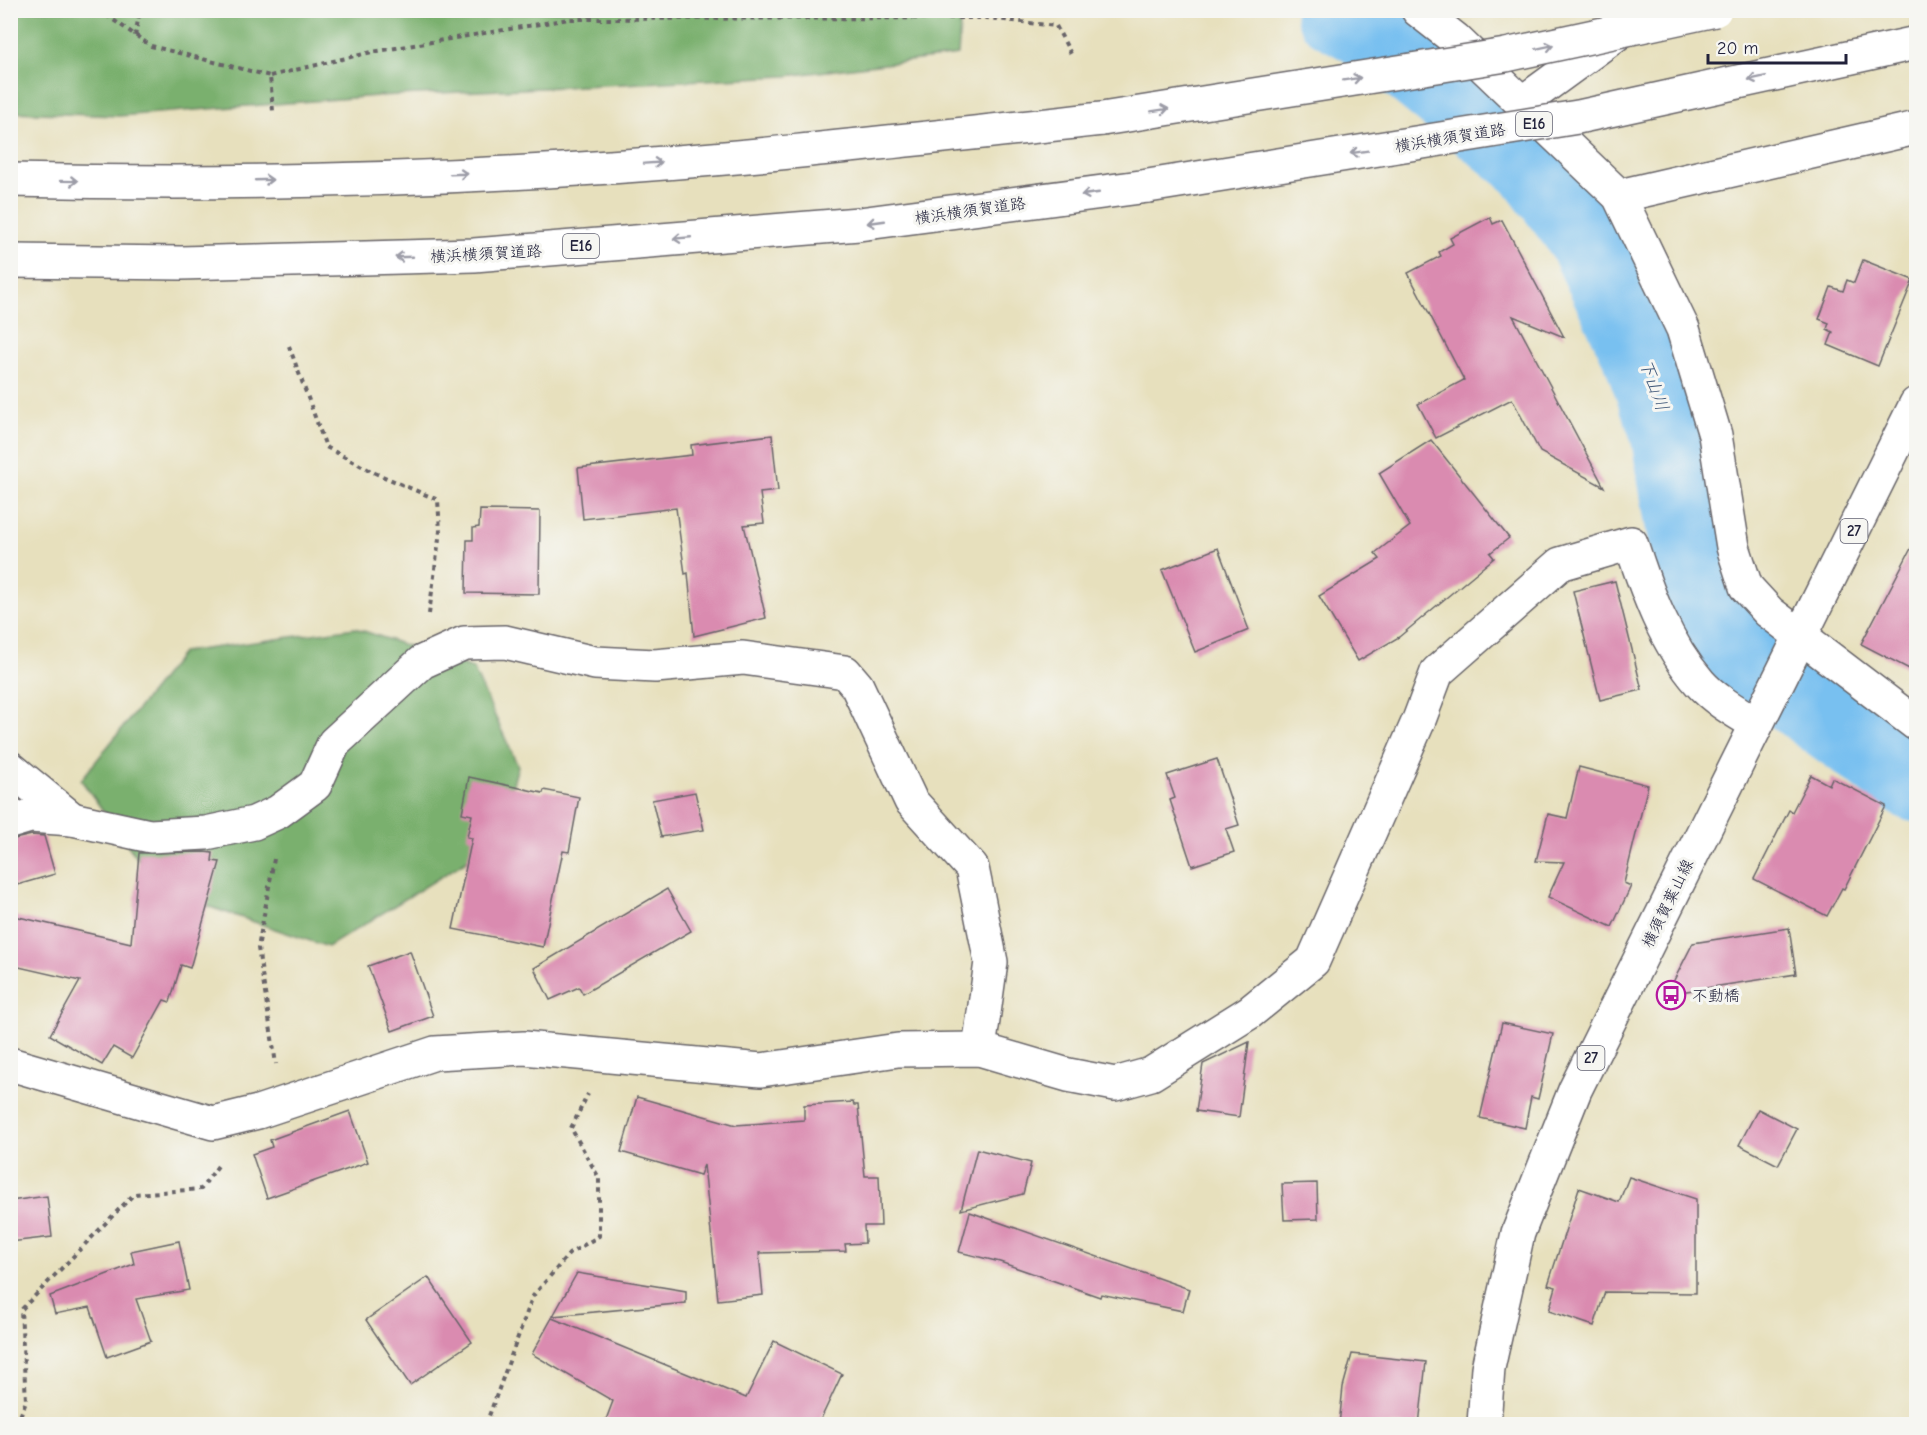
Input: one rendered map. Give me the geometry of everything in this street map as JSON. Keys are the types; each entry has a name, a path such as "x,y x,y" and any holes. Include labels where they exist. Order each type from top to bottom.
{"main road":[{"path":"1418,10 1455,39 1619,196 1683,329 1715,435 1733,547 1746,587 1769,612 1796,648 1917,724"},
{"path":"1522,103 1648,10"},
{"path":"10,180 159,183 527,172 832,148 1102,119 1506,55 1715,10"},
{"name":"横浜横須賀道路","path":"10,261 181,263 474,255 859,224 1148,186 1578,117 1917,43"},
{"path":"1619,196 1917,128"},
{"name":"横須賀葉山線","path":"1484,1425 1488,1368 1518,1233 1575,1090 1917,404"},
{"path":"10,1064 213,1123 270,1108 435,1053 524,1048 761,1070 898,1050 979,1049 1068,1075 1114,1084 1151,1074 1250,1012 1313,960 1419,720 1437,672 1560,564 1631,543 1649,600 1680,654 1701,683 1726,705 1759,719"},
{"path":"10,822 30,816 72,819 150,836 206,833 254,823 278,812 315,785 334,744 422,662 464,643 506,642 595,663 655,666 743,658 845,672 857,686 911,801 972,868 991,962 979,1049"},
{"path":"10,768 72,819"}],"path":[{"path":"99,10 151,46 270,76 372,52 570,20 987,18 1056,26 1071,54"},
{"path":"135,36 140,10"},
{"path":"270,76 273,111"},
{"path":"289,346 326,447 375,473 438,501 440,531 422,662"},
{"path":"17,1425 26,1401 21,1310 134,1194 201,1189 270,1108 258,948 273,872 278,812"},
{"path":"486,1425 533,1296 569,1254 599,1236 599,1178 571,1128 607,1056"}],"green space":[{"path":"11,10 961,11 958,55 786,76 378,96 119,116 11,112"},
{"path":"355,628 473,668 518,766 497,842 328,947 160,890 81,780 183,652"}],"building":[{"path":"1490,217 1493,224 1502,220 1564,337 1513,316 1604,487 1540,452 1512,399 1436,438 1418,404 1464,380 1408,273 1441,256 1439,252 1453,244 1450,238"},
{"path":"1863,260 1913,280 1878,366 1828,345 1833,332 1827,329 1829,323 1819,319 1831,287 1843,291 1847,280 1854,283"},
{"path":"772,435 778,491 760,493 764,523 744,525 766,618 694,636 688,573 685,574 676,508 583,519 578,468 692,455 691,445"},
{"path":"1431,440 1509,538 1490,553 1494,558 1399,637 1358,661 1319,596 1380,559 1375,553 1410,526 1379,473"},
{"path":"480,510 540,511 539,594 466,593 467,540 473,540 473,528 479,527"},
{"path":"1917,537 1917,673 1861,644"},
{"path":"1218,548 1249,630 1195,652 1162,570"},
{"path":"1615,581 1642,690 1600,700 1573,591"},
{"path":"1217,759 1239,825 1226,829 1234,852 1192,866 1170,800 1175,798 1167,775"},
{"path":"1579,767 1648,785 1624,883 1631,886 1612,927 1548,897 1564,862 1536,861 1548,814 1567,818"},
{"path":"1811,775 1829,785 1832,778 1886,806 1844,889 1842,888 1827,916 1754,879 1789,810 1792,812"},
{"path":"469,777 543,793 544,790 579,797 569,852 563,851 543,947 453,929 472,838 467,837 472,815 462,813"},
{"path":"695,792 704,830 661,837 652,800"},
{"path":"32,835 44,836 55,874 10,887 10,840"},
{"path":"139,853 213,853 212,861 220,862 190,968 181,965 170,1002 164,1000 132,1058 113,1047 102,1065 50,1035 80,981 10,965 10,915 131,943"},
{"path":"667,889 691,931 583,994 579,987 550,1000 534,968"},
{"path":"1789,928 1796,974 1667,994 1693,943"},
{"path":"410,951 433,1016 392,1031 368,966"},
{"path":"1502,1023 1553,1034 1538,1099 1531,1097 1525,1128 1480,1118"},
{"path":"1249,1042 1239,1117 1196,1111 1203,1064"},
{"path":"637,1097 736,1125 804,1120 804,1105 853,1102 854,1105 858,1105 865,1176 879,1176 881,1226 864,1226 865,1243 845,1244 846,1251 759,1253 763,1295 718,1300 704,1165 700,1175 621,1152"},
{"path":"1758,1109 1797,1129 1778,1165 1739,1145"},
{"path":"350,1111 368,1162 267,1198 252,1154 272,1147 270,1140"},
{"path":"977,1149 1031,1163 1023,1194 961,1210"},
{"path":"1629,1177 1696,1199 1696,1293 1605,1292 1594,1326 1549,1311 1556,1287 1548,1285 1579,1188 1619,1202"},
{"path":"1317,1183 1318,1219 1284,1220 1282,1184"},
{"path":"47,1196 52,1237 10,1242 10,1201"},
{"path":"970,1212 1189,1289 1183,1311 1101,1294 1100,1297 1000,1262 959,1252"},
{"path":"179,1241 189,1290 136,1299 151,1341 107,1357 90,1307 55,1314 50,1296 134,1264 131,1251"},
{"path":"577,1273 686,1291 686,1303 553,1316"},
{"path":"428,1277 472,1342 410,1385 366,1320"},
{"path":"552,1318 746,1398 774,1341 842,1374 818,1425 604,1425 613,1401 532,1354"},
{"path":"1352,1354 1426,1362 1419,1425 1339,1425 1343,1387"}],"waterway":[{"name":"下山川","path":"1336,10 1364,25 1534,163 1586,233 1644,355 1671,431 1694,570 1711,617 1730,647 1916,781"}],"place":[{"name":"不動橋","path":"1671,995"}]}
